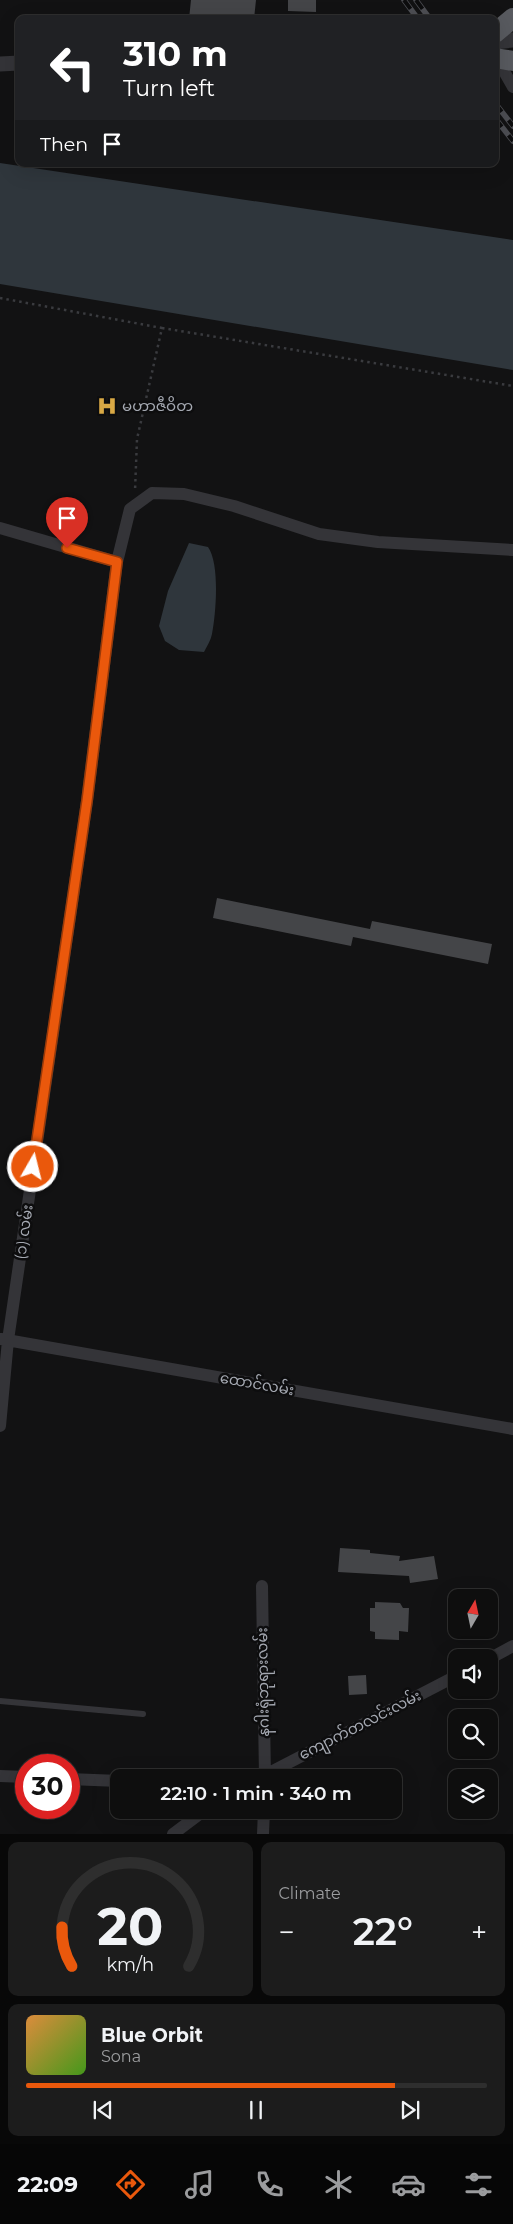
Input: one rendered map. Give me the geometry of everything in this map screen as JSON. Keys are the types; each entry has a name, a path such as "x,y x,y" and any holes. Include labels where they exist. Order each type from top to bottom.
{"highway":[{"path":"499,30 513,18"}],"street":[{"path":"513,40 500,55 513,87"},
{"path":"0,64 15,62"},
{"path":"134,506 152,492 184,494 234,506 319,534 378,542 513,550"},
{"name":"(၁) လမ်း","path":"0,1426 4,1339 87,801 117,562 130,509 134,506"},
{"path":"0,528 117,562"},
{"name":"ထောင်လမ်း","path":"4,1339 513,1429"},
{"name":"နဂါးရုံဘုရားလမ်း","path":"262,1586 265,1769"},
{"path":"498,1654 513,1646"},
{"name":"ကျောက်တလင်းလမ်း","path":"278,1769 448,1680"},
{"path":"0,1776 15,1777"},
{"path":"80,1780 110,1781"},
{"path":"173,1834 192,1819"},
{"path":"263,1834 264,1819"}],"lane":[{"path":"0,1701 143,1714"}],"path":[{"path":"0,298 162,328 513,386"},
{"path":"134,506 137,439 162,328"}],"shaded area":[{"path":"0,163 15,165 15,167 27,167 513,240 513,370 0,284"},
{"path":"189,543 208,547 212,555 216,576 216,602 211,638 204,652 179,650 165,641 159,626 168,591"}],"building":[{"path":"191,0 256,0 254,15 189,15"},
{"path":"288,0 316,0 316,12 288,11"},
{"path":"217,898 370,929 372,921 492,944 488,964 353,937 351,946 213,918"},
{"path":"340,1548 370,1550 370,1553 400,1556 399,1561 434,1556 438,1579 410,1583 409,1576 338,1572"},
{"path":"375,1602 400,1603 403,1608 409,1608 408,1632 399,1631 399,1640 375,1639 375,1632 370,1631 370,1608 375,1608"},
{"path":"366,1675 367,1694 349,1695 348,1676"}],"railway":[{"path":"404,0 415,15"},
{"path":"416,0 427,15"},
{"path":"499,108 513,126"},
{"path":"499,123 513,141"}],"place":[{"name":"မဟာဇီဝိတ","path":"107,406"}],"route":[{"path":"33,1167 87,801 117,562 67,548"}]}
